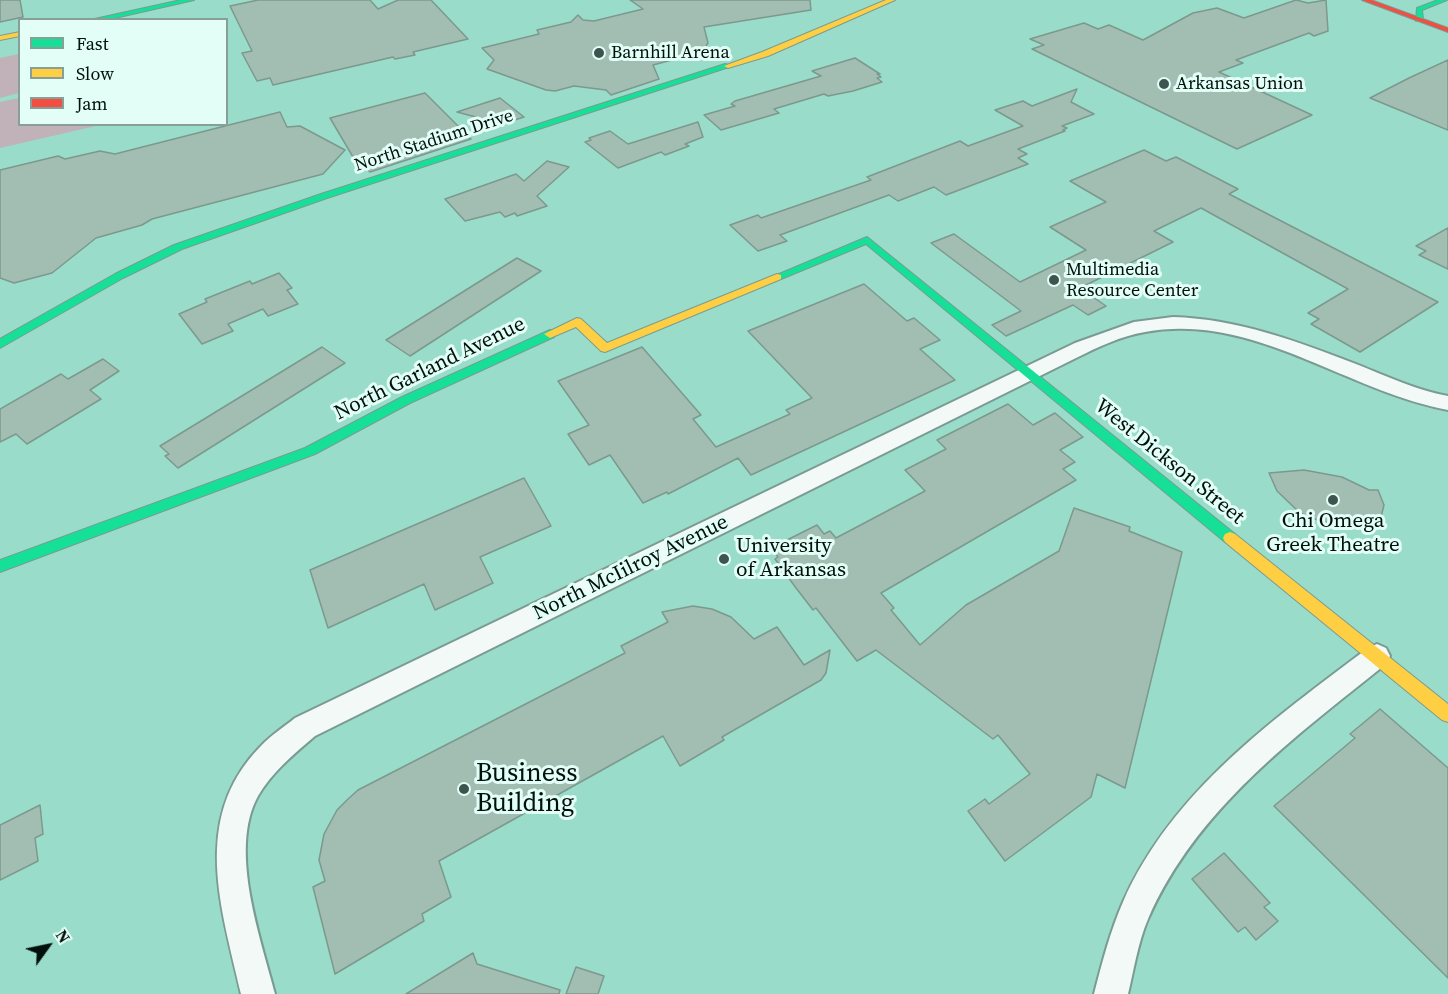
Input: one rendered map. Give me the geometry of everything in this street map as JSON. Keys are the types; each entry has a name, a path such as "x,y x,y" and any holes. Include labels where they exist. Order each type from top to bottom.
{"street":[{"path":"103,18 191,0"},
{"name":"North Stadium Drive","path":"0,344 119,276 178,247 401,171 765,54 892,0"},
{"path":"1365,0 1448,30"},
{"path":"1419,19 1419,9 1444,0"},
{"path":"1419,19 1448,15"},
{"path":"0,38 18,34"},
{"name":"North Garland Avenue","path":"0,566 310,451 406,399 577,322 605,348 867,240"},
{"name":"West Dickson Street","path":"867,240 1448,714"},
{"name":"North McIilroy Avenue","path":"258,994 231,870 229,840 233,819 249,782 282,744 305,727 1028,373 1090,344 1147,325 1191,324 1235,329 1297,348 1425,399 1448,403"},
{"path":"1111,994 1134,912 1165,852 1192,815 1223,782 1377,656"}],"shaded area":[{"name":"University of Arkansas","path":"0,0 1448,0 1448,994 0,994"},
{"path":"18,54 18,93 0,98 0,58"},
{"path":"18,98 18,126 96,126 0,148 0,102"}],"building":[{"path":"0,0 20,0 23,17 0,22"},
{"path":"258,0 370,0 378,9 398,0 431,0 468,39 413,52 415,55 395,59 393,57 273,85 270,78 257,81 242,53 252,51 230,6"},
{"name":"Barnhill Arena","path":"630,0 810,0 811,10 704,27 708,43 702,52 653,65 659,79 611,95 606,90 574,86 555,91 546,90 487,69 494,60 482,48 539,34 537,30 571,22 578,15 583,20 594,21 643,9"},
{"name":"Arkansas Union","path":"1296,0 1308,3 1326,0 1328,31 1314,36 1309,33 1236,60 1243,63 1219,72 1312,115 1237,149 1032,49 1044,45 1030,39 1084,23 1098,29 1109,25 1143,40 1193,13 1217,8 1244,18"},
{"path":"855,58 880,74 877,74 881,77 877,78 882,82 853,91 828,96 824,94 774,109 779,113 721,130 704,115 735,106 731,104 735,101 821,76 812,71"},
{"path":"1448,60 1448,130 1370,98 1409,78"},
{"path":"1077,89 1071,102 1094,114 1062,126 1067,128 1063,130 1065,131 1018,149 1027,154 1018,158 1028,164 946,195 934,187 898,201 889,195 780,235 787,241 758,251 730,225 758,215 761,218 871,180 867,177 960,141 968,146 1023,126 995,110 1023,101 1032,106"},
{"path":"425,93 471,139 370,172 353,157 330,118"},
{"path":"500,98 524,117 502,124 457,112"},
{"path":"280,112 287,127 300,126 345,150 323,174 152,219 142,225 96,238 52,273 14,283 0,278 0,170 58,156 65,159 100,151 115,154"},
{"path":"698,122 703,137 685,144 689,146 665,155 661,152 618,168 585,142 591,140 589,138 610,131 628,144"},
{"path":"1144,150 1166,161 1176,157 1238,189 1229,194 1438,302 1360,352 1311,324 1319,319 1308,313 1348,289 1201,208 1154,231 1173,242 1080,288 1106,306 1088,315 1073,305 1006,336 992,325 1021,311 931,243 954,234 1020,282 1086,250 1050,227 1106,202 1070,181"},
{"path":"547,161 569,167 537,196 547,206 517,216 515,213 505,217 500,212 465,221 445,199 516,174 524,181"},
{"path":"1448,228 1448,269 1419,255 1426,251 1416,246"},
{"path":"517,258 541,271 410,356 386,340"},
{"path":"279,273 292,288 287,290 298,304 268,316 263,309 228,324 233,331 202,344 179,314 207,302 205,299 250,281 252,284"},
{"path":"864,284 907,321 914,318 940,340 920,349 955,380 751,475 738,458 668,494 667,492 643,503 610,455 589,465 568,434 589,425 558,381 642,347 701,415 693,419 716,447 790,414 786,410 812,398 748,331"},
{"path":"322,347 345,363 178,468 165,456 169,454 160,446"},
{"path":"103,359 119,371 90,390 101,399 27,444 16,434 0,442 0,409 61,374 68,379"},
{"path":"1008,404 1033,425 1055,413 1083,437 1060,450 1075,462 1063,469 1076,480 881,593 894,608 891,610 920,645 966,605 1059,551 1074,508 1130,527 1129,531 1182,552 1125,788 1097,774 1091,797 1005,861 968,811 985,799 989,804 1030,774 998,735 993,739 876,650 857,661 816,608 813,610 796,588 775,559 778,557 771,548 817,525 824,534 830,531 836,538 925,491 905,470 946,449 937,440"},
{"name":"Chi Omega Greek Theatre","path":"1304,470 1342,477 1369,490 1378,490 1384,505 1381,517 1367,526 1353,527 1320,521 1300,513 1277,491 1269,473"},
{"path":"524,478 551,526 480,557 493,583 435,610 424,584 328,628 310,570"},
{"name":"Business Building","path":"693,606 712,609 731,617 754,639 777,627 804,665 830,650 826,673 821,680 722,737 724,740 680,766 663,736 439,861 451,897 422,914 424,921 335,974 313,887 325,881 319,860 324,834 337,810 358,790 625,653 621,646 668,622 662,612"},
{"path":"1380,709 1448,768 1448,978 1274,806 1355,738 1350,734"},
{"path":"40,805 43,834 35,838 38,861 0,880 0,825"},
{"path":"1224,853 1270,903 1264,907 1278,921 1256,940 1245,927 1238,932 1192,879"},
{"path":"473,953 477,964 560,990 559,994 406,994"},
{"path":"576,967 604,976 598,994 566,994"}],"traffic: fast":[{"path":"103,18 191,0"},
{"path":"1419,19 1419,9 1444,0"},
{"path":"0,344 119,276 178,247 324,196 728,66"},
{"path":"777,277 867,240 1230,538"},
{"path":"0,566 310,451 406,400 550,334"}],"traffic: slow":[{"path":"728,66 765,54 892,0"},
{"path":"0,38 18,34"},
{"path":"550,334 577,322 605,348 777,277"},
{"path":"1230,538 1448,714"}],"traffic: jam":[{"path":"1365,0 1448,30"}],"place":[{"name":"Barnhill Arena","path":"599,53"},
{"name":"Arkansas Union","path":"1164,84"},
{"name":"Multimedia Resource Center","path":"1054,280"},
{"name":"Chi Omega Greek Theatre","path":"1333,500"},
{"name":"University of Arkansas","path":"724,559"},
{"name":"Business Building","path":"464,789"}]}
